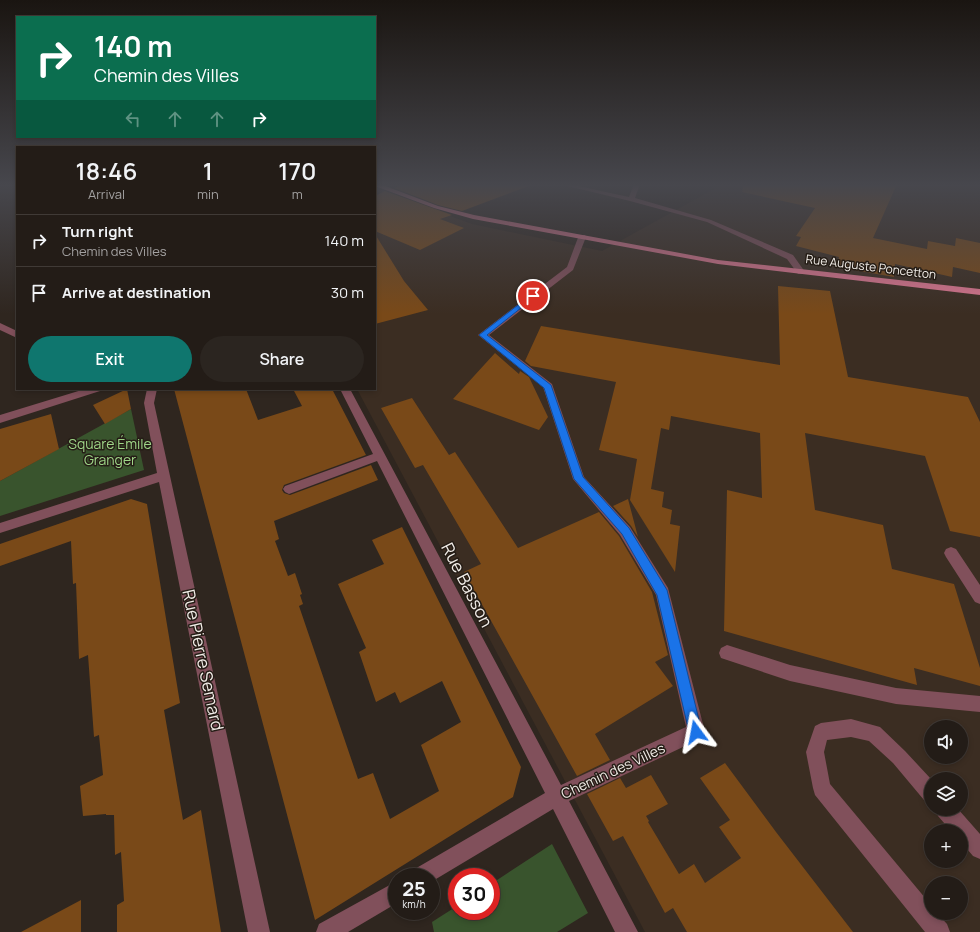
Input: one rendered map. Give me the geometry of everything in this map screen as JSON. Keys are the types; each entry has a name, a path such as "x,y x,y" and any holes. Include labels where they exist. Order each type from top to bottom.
{"main road":[{"path":"530,227 718,262 801,272"},
{"name":"Rue Auguste Poncetton","path":"801,272 980,292"}],"street":[{"name":"Rue Auguste Poncetton","path":"724,227 790,257 801,272"},
{"name":"Chemin des Villes","path":"435,868 556,797 696,732 663,593 625,531 579,479 548,386 482,335 570,268 582,237"},
{"path":"0,326 16,335"},
{"path":"55,403 67,390"},
{"path":"0,419 93,390"},
{"name":"Rue Pierre Semard","path":"152,390 149,403 259,932"},
{"name":"Rue Basson","path":"346,390 627,932"},
{"path":"289,489 379,456"},
{"path":"0,528 165,475"},
{"path":"951,553 980,597"},
{"path":"727,653 790,673 896,696 980,704"},
{"path":"924,785 899,757 874,733 851,728 821,732 815,752 822,788 938,932"},
{"path":"951,816 980,849"},
{"path":"327,932 388,896"}],"shaded area":[{"path":"376,227 489,227 602,251 644,227 980,227 980,932 645,932 358,390 376,390"}],"green space":[{"name":"Square Émile Granger","path":"131,409 144,470 0,516 0,481"},
{"path":"552,844 588,913 557,932 434,932 432,922 440,920 440,917 448,912 448,920 500,920 500,878"}],"building":[{"path":"376,227 464,228 420,250 376,231"},
{"path":"802,227 878,227 873,238 927,249 928,241 955,246 956,238 980,243 980,273 953,267 952,277 895,264 894,277 837,267 839,257 796,246 801,237 796,236"},
{"path":"376,236 404,281 428,310 376,324"},
{"path":"778,286 830,291 848,377 968,397 980,422 980,537 950,531 925,456 805,433 815,510 883,525 892,569 954,584 980,668 980,686 914,668 917,685 724,631 727,490 762,498 760,433 671,416 669,430 661,428 651,489 664,492 662,507 672,510 670,524 680,526 675,572 630,500 637,459 599,450 616,382 531,366 525,361 541,326 780,365"},
{"path":"495,353 519,374 520,371 529,377 548,417 539,430 453,399"},
{"path":"127,390 131,409 105,424 93,405"},
{"path":"174,390 246,390 258,420 302,406 294,390 333,390 366,455 284,485 282,490 284,493 290,495 371,465 378,480 274,521 279,539 275,541 288,576 295,573 302,594 300,595 303,604 299,606 358,779 373,773 390,819 439,791 421,745 461,722 442,681 400,703 395,692 376,702 359,652 366,648 338,584 384,564 372,540 402,527 521,767 513,797 399,868 388,868 388,875 315,920"},
{"path":"412,398 449,455 455,452 518,548 599,512 619,536 652,592 668,655 655,662 673,686 595,734 610,760 577,776 464,572 481,564 423,465 415,468 381,408"},
{"path":"51,414 59,449 0,481 0,429"},
{"path":"131,499 147,504 180,703 164,710 183,820 201,810 221,932 117,932 117,905 124,901 121,852 115,855 114,815 106,814 83,816 80,786 103,775 99,735 94,737 88,655 79,659 76,583 73,584 71,541 0,566 0,544"},
{"path":"628,499 638,537 631,526 613,506"},
{"path":"725,763 853,932 687,932 673,908 665,913 623,836 613,841 587,794 620,778 626,788 651,775 668,804 646,816 649,821 648,822 679,874 694,864 705,883 741,858 719,827 730,820 700,778"},
{"path":"81,900 81,932 21,932"}],"route":[{"path":"533,296 482,335 548,386 579,479 625,531 663,593 696,732"}]}
